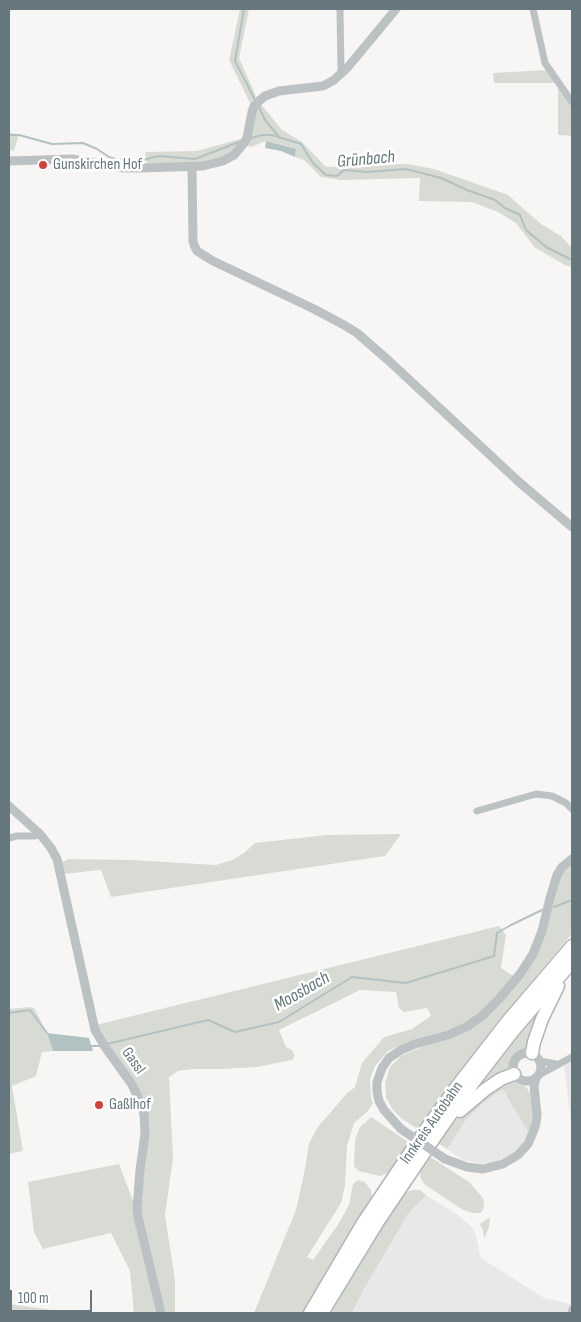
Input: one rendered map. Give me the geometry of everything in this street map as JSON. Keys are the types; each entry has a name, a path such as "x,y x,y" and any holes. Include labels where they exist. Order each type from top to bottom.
{"highway":[{"path":"536,1057 534,1042 566,963 572,937"},
{"name":"Innkreis Autobahn","path":"322,1313 376,1223 472,1084 566,963 572,946"},
{"name":"Innkreis Autobahn","path":"310,1313 364,1223 424,1132 484,1052 566,963"},
{"path":"441,1128 486,1089 501,1079 514,1074"}],"street":[{"path":"340,9 342,73"},
{"path":"9,161 72,159 124,168 142,168 210,165 222,161 234,154 247,138 256,103 265,96 279,91 323,86 334,80 396,9"},
{"path":"533,9 544,63 572,102"},
{"path":"192,166 193,241 197,251 322,313 356,334 388,360 519,482 572,527"},
{"path":"478,811 536,794 552,796 566,803 572,809"},
{"name":"Gassl","path":"9,806 40,834 56,859 95,1030 131,1083 144,1114 145,1134 140,1170 138,1217 161,1313"},
{"path":"9,838 40,834"},
{"path":"536,1057 541,1066 534,1078 537,1115 534,1130 528,1144 518,1155 502,1164 483,1169 457,1163 403,1127 382,1106 377,1092 378,1077 384,1065 393,1055 401,1050 458,1031 475,1021 490,1008 520,974 533,954 542,931 557,874 572,859"},
{"path":"557,1064 525,1052 516,1056 512,1065 514,1074 518,1078 534,1078 572,1057"},
{"path":"571,1313 572,1309"}],"shaded area":[{"path":"240,9 249,9 239,58 256,96 250,103 229,60"},
{"path":"548,70 555,83 494,83 493,73"},
{"path":"558,85 572,103 572,136 558,135"},
{"path":"260,103 282,130 302,142 326,167 408,164 434,169 508,195 541,224 561,236 572,248 572,267 534,247 516,223 498,212 472,202 419,201 420,178 341,180 321,177 304,160 295,157 296,149 266,141 251,147 245,145 253,115"},
{"path":"9,133 19,134 14,151 9,150"},
{"path":"244,138 235,149 223,158 210,162 147,166 145,152 197,151"},
{"path":"266,141 296,149 295,157 281,151 265,148"},
{"path":"401,834 385,856 111,897 101,870 63,874 60,863 69,859 216,865 232,860 244,853 255,843 327,835"},
{"path":"572,863 572,932 570,936 498,1022 418,1129 402,1119 393,1110 386,1098 385,1083 390,1067 401,1056 452,1037 519,981 558,880 568,865"},
{"path":"499,926 506,935 501,968 513,976 480,1014 461,1026 389,1050 375,1066 370,1079 373,1103 368,1111 354,1123 347,1146 345,1185 341,1203 307,1257 313,1260 337,1226 349,1205 353,1184 358,1180 365,1182 371,1190 372,1198 302,1313 254,1313 296,1210 309,1143 318,1127 347,1093 355,1087 362,1063 384,1037 412,1029 431,1016 427,1008 404,1012 399,1008 396,992 360,990 279,1030 286,1047 292,1050 295,1056 292,1060 257,1067 178,1071 169,1077 173,1158 165,1215 175,1280 175,1313 165,1313 143,1229 140,1206 143,1103 104,1042 96,1025"},
{"path":"542,1006 529,1050 522,1050 516,1053 509,1065 510,1069 476,1090"},
{"path":"34,1008 47,1033 53,1051 42,1052 36,1076 12,1086 23,1151 9,1154 9,1009"},
{"path":"47,1033 89,1038 93,1051 53,1051"},
{"path":"572,1061 572,1128 564,1065"},
{"path":"511,1079 523,1084 531,1095 533,1109 529,1134 503,1089 484,1102 465,1121 447,1149 438,1143 456,1120 475,1101"},
{"path":"503,1088 529,1134 521,1146 509,1157 484,1164 463,1160 447,1149 465,1121 484,1102"},
{"path":"371,1117 410,1143 388,1173 380,1176 358,1171 354,1166 355,1140 360,1127"},
{"path":"429,1156 469,1182 483,1198 483,1210 480,1213 463,1210 424,1184 420,1176 421,1166"},
{"path":"119,1164 133,1201 158,1313 134,1313 130,1271 111,1233 43,1249 34,1232 28,1182"},
{"path":"411,1190 420,1190 426,1195 408,1214 352,1313 331,1313 361,1261 404,1194"},
{"path":"426,1195 458,1215 472,1227 481,1258 544,1298 571,1304 569,1313 352,1313 408,1214"},
{"path":"490,1217 489,1227 484,1239 480,1224"},
{"path":"9,1304 59,1311 88,1313 9,1313"}],"waterway":[{"path":"244,9 235,61 255,100"},
{"path":"259,107 265,120 280,138"},
{"name":"Grünbach","path":"9,135 19,135 52,144 83,143 109,157 135,162 159,156 195,159 239,142"},
{"name":"Grünbach","path":"251,138 272,135 301,144 313,163 326,175 337,176 344,170 367,172 406,169 441,178 495,200 505,208 520,215 526,230 546,247 572,260"},
{"name":"Moosbach","path":"554,907 572,900"},
{"name":"Moosbach","path":"107,1044 208,1020 235,1032 279,1022 352,977 406,983 494,956 497,933 542,910"},
{"name":"Moosbach","path":"9,1013 30,1010 47,1033"},
{"name":"Moosbach","path":"90,1046 100,1046"}],"place":[{"name":"Gunskirchen Hof","path":"43,165"},
{"name":"Gaßlhof","path":"99,1105"}]}
